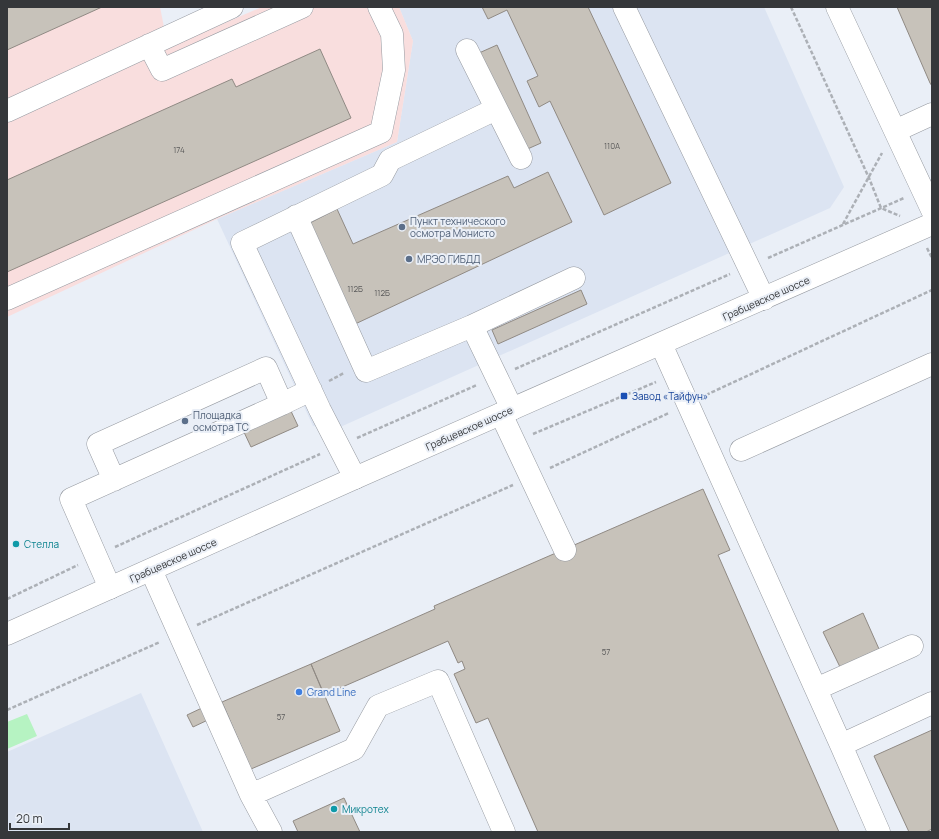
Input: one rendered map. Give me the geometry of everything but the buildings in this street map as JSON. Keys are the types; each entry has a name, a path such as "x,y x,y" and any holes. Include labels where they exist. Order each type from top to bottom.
{"main road":[{"path":"7,111 232,7"},
{"path":"149,45 162,70 302,7"},
{"path":"7,299 382,132 394,70 392,34 379,7"},
{"path":"624,7 764,299"},
{"path":"837,7 895,131 931,223"},
{"path":"467,50 521,158"},
{"path":"355,478 311,390 242,243 382,175 390,160 496,109"},
{"path":"895,131 932,114"},
{"path":"296,216 366,372 472,326 574,278"},
{"name":"Грабцевское шоссе","path":"7,634 355,478 764,299 931,223"},
{"path":"472,326 497,376 515,442 565,550"},
{"path":"661,344 879,832"},
{"path":"741,450 932,364"},
{"path":"114,480 98,444 266,368 282,404"},
{"path":"110,588 70,499 311,390"},
{"path":"151,570 251,794 271,832"},
{"path":"816,689 912,646"},
{"path":"251,794 354,749 378,706 438,681 504,832"},
{"path":"841,745 932,704"}],"path":[{"path":"791,7 869,178 881,208 901,216 906,215"},
{"path":"843,225 895,131"},
{"path":"7,599 96,556 338,446 906,197"},
{"path":"7,710 531,477 932,290"},
{"path":"311,390 363,364"},
{"path":"515,442 675,374"}],"shaded area":[{"path":"7,7 160,7 166,37 178,43 262,7 399,7 413,41 397,142 217,219 7,317"},
{"path":"399,7 764,7 844,187 830,208 338,428 313,426 217,219 397,142 413,41"},
{"path":"141,693 203,832 7,832 7,752"}],"green space":[{"path":"27,714 37,736 7,749 7,722"}],"place":[{"name":"Пункт технического осмотра Монисто","path":"402,227"},
{"name":"МРЭО ГИБДД","path":"409,259"},
{"name":"Завод «Тайфун»","path":"624,396"},
{"name":"Площадка осмотра ТС","path":"185,421"},
{"name":"Стелла","path":"16,544"},
{"name":"Grand Line","path":"299,692"},
{"name":"Микротех","path":"334,809"}]}
